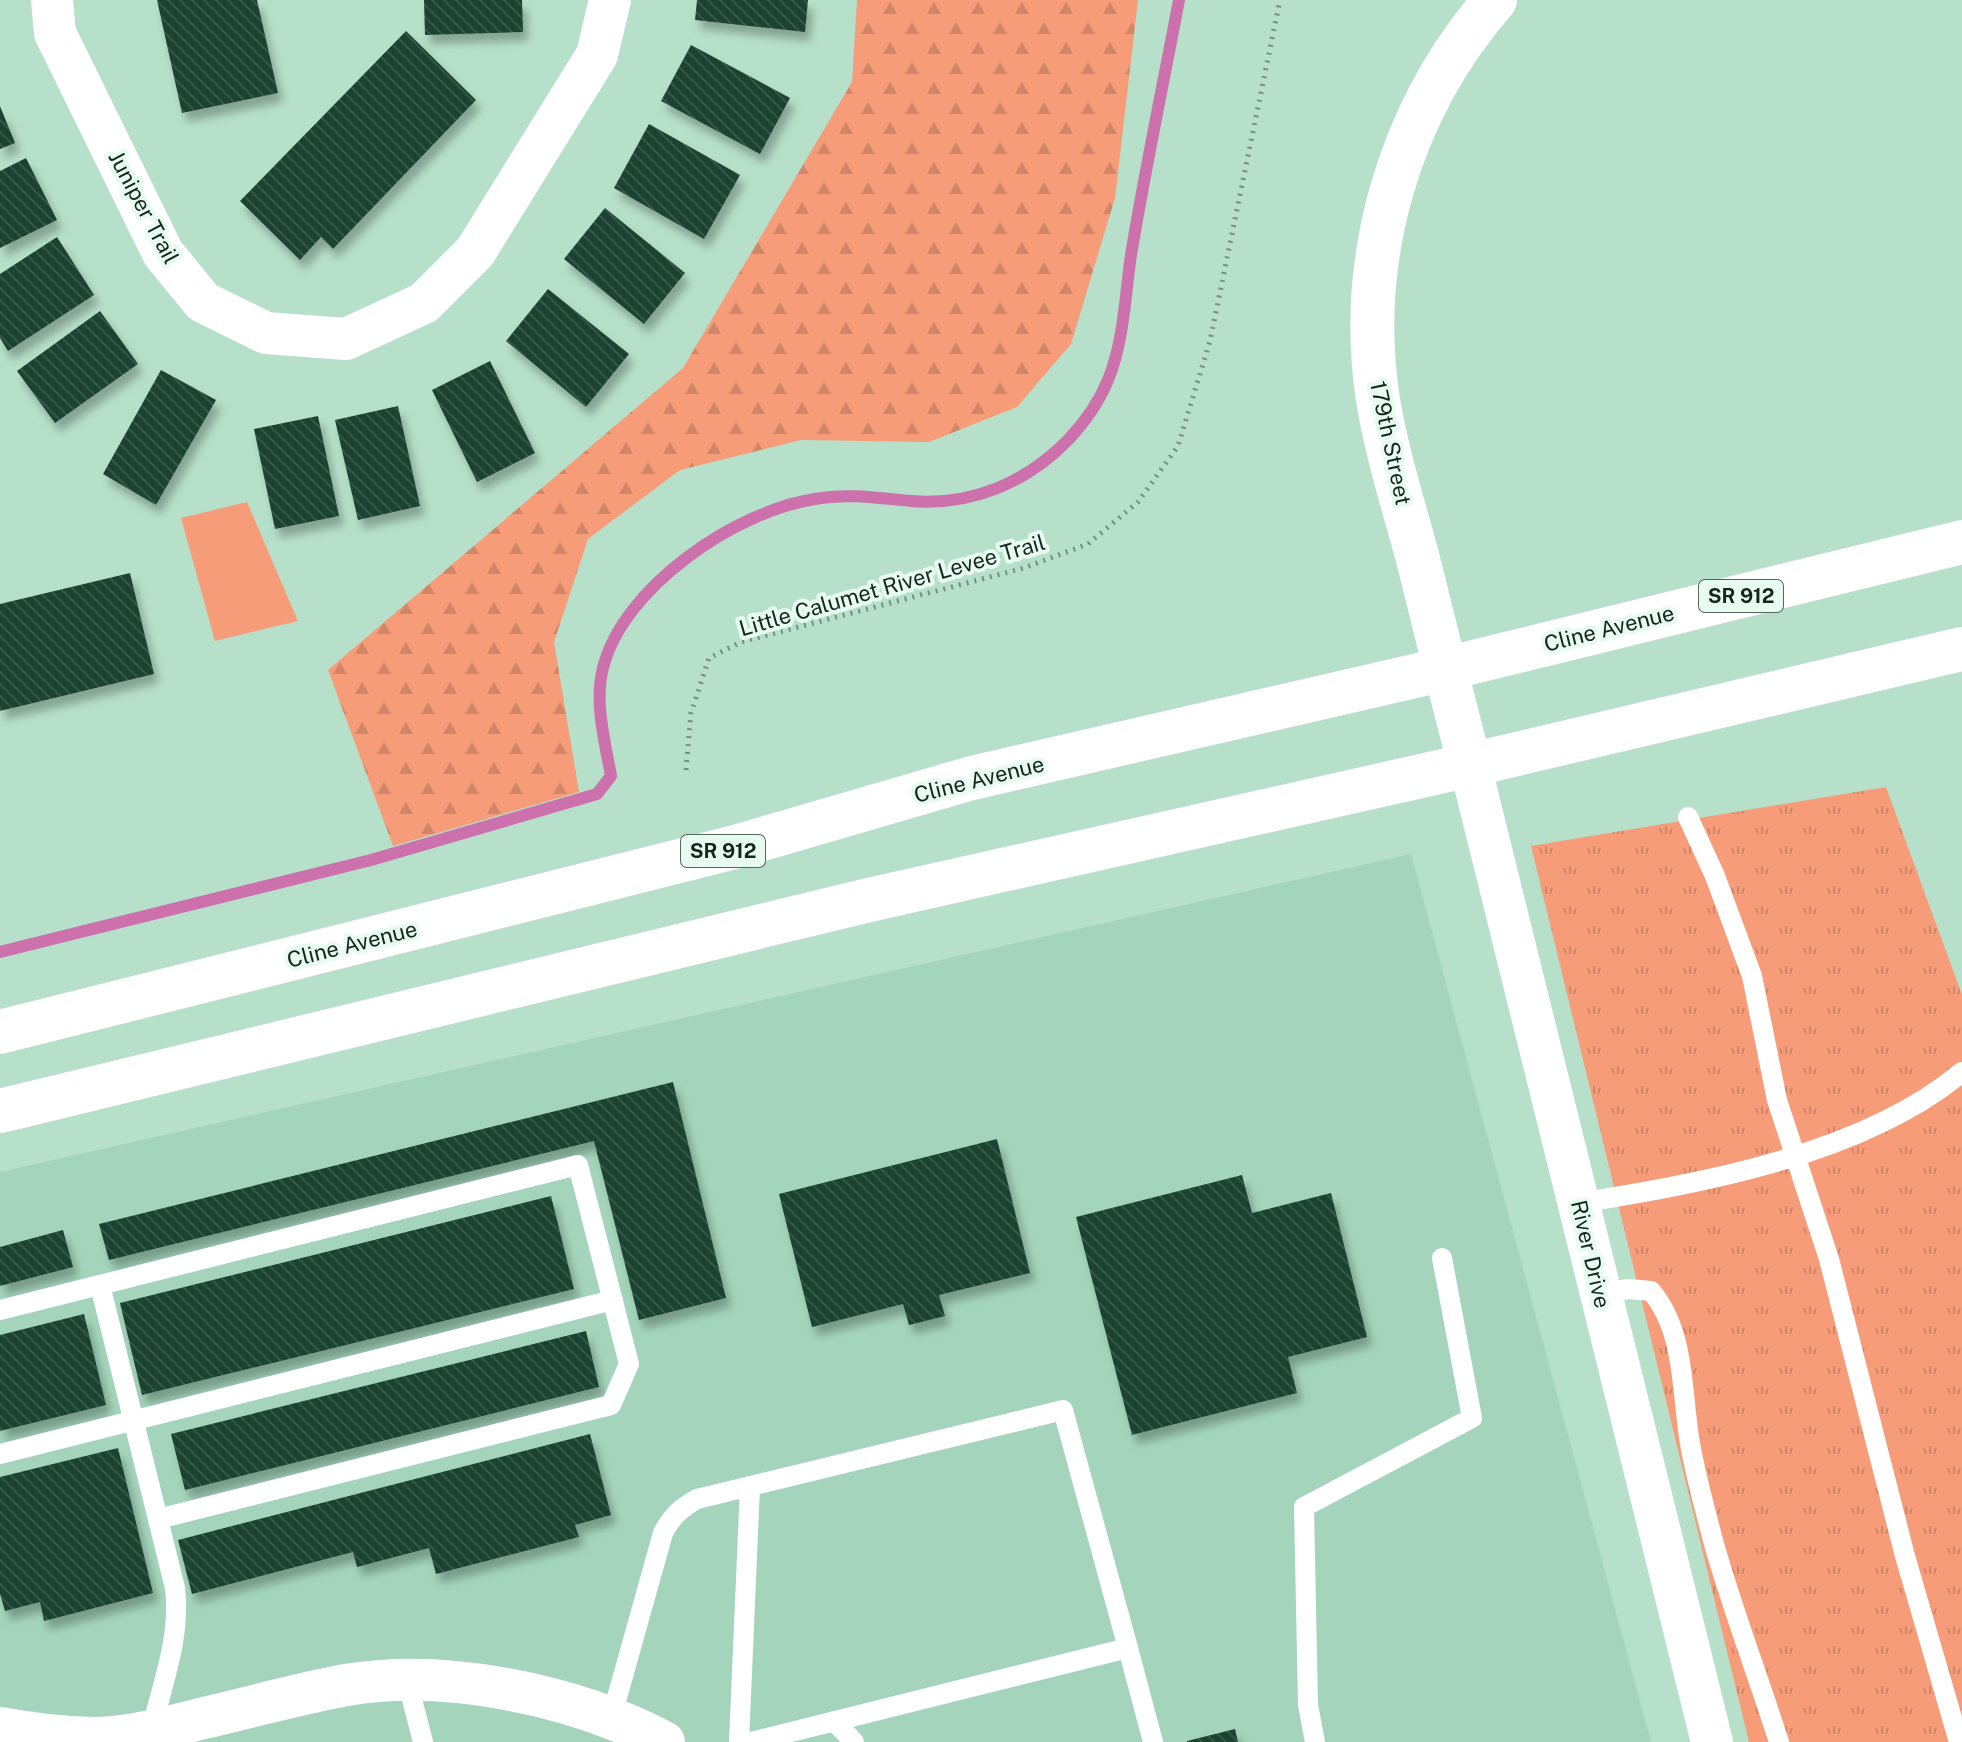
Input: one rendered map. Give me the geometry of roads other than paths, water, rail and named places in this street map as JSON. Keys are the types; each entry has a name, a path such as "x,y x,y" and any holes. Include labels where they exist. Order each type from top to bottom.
{"main road":[{"name":"179th Street","path":"1470,765 1378,401 1373,309 1378,251 1390,193 1406,144 1429,93 1493,1"},
{"name":"Cline Avenue","path":"0,1032 735,847 972,778 1445,669 1962,542"},
{"path":"0,1111 869,900 1470,765 1962,649"}],"street":[{"name":"Juniper Trail","path":"52,0 55,33 163,253 203,302 266,333 346,339 424,303 475,252 597,55 610,0"},
{"name":"River Drive","path":"1470,765 1712,1742"},
{"path":"0,1728 43,1736 152,1737 349,1685 407,1680 462,1683 520,1693 585,1709 664,1742"}],"lane":[{"path":"1688,817 1715,876 1752,976 1777,1100 1829,1259 1905,1556 1959,1742"},
{"path":"1579,1203 1704,1180 1794,1155 1876,1125 1918,1103 1962,1072"},
{"path":"0,1310 578,1165 629,1364 611,1405 158,1519"},
{"path":"1315,1742 1308,1705 1304,1507 1472,1418 1442,1258"},
{"path":"100,1285 175,1588 178,1612 152,1737"},
{"path":"1600,1293 1629,1289 1651,1291 1671,1327 1691,1448 1714,1544 1779,1742"},
{"path":"0,1454 613,1300"},
{"path":"611,1719 663,1533 682,1507 697,1499 1063,1410 1153,1742"},
{"path":"739,1742 750,1486"},
{"path":"751,1742 1128,1648"},
{"path":"407,1680 423,1742"},
{"path":"834,1721 854,1742"}],"waterway":[{"path":"0,952 371,860 597,794 611,776 600,708 603,668 615,638 633,609 658,582 687,558 718,536 784,506 839,496 933,502 955,500 1016,480 1052,455 1091,412 1113,365 1121,334 1142,191 1179,0"}]}
